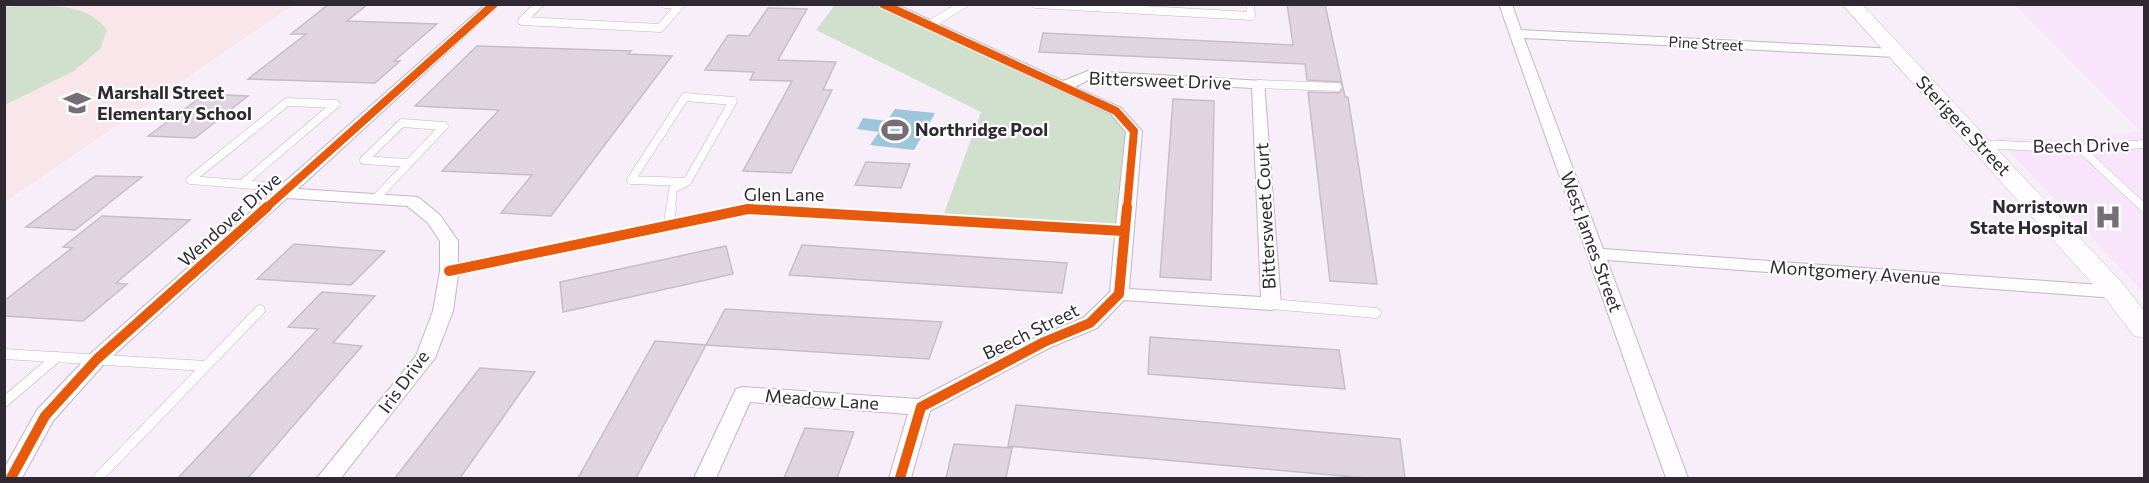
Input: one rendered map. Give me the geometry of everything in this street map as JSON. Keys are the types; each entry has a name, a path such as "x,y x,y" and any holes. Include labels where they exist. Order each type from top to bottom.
{"street":[{"name":"Wendover Drive","path":"11,478 45,416 97,359 288,191 382,102 494,4"},
{"path":"883,4 1116,111 1134,131 1119,294"},
{"name":"West James Street","path":"1505,4 1677,478"},
{"name":"Sterigere Street","path":"1851,4 2115,292 2145,329"},
{"name":"Pine Street","path":"1517,34 1896,53"},
{"name":"Bittersweet Drive","path":"1064,86 1088,75 1259,84"},
{"name":"Bittersweet Court","path":"1119,294 1271,304 1259,84"},
{"name":"Iris Drive","path":"288,191 412,201 434,219 449,241 449,271 443,311 425,358 328,478"},
{"name":"Glen Lane","path":"449,271 748,209 1124,231"},
{"name":"Montgomery Avenue","path":"1595,254 2115,292"},
{"name":"Beech Street","path":"921,407 1044,342 1090,323 1119,294"},
{"name":"Meadow Lane","path":"705,478 743,394 921,407"},
{"path":"900,478 921,407"}],"lane":[{"path":"539,4 522,21 660,28 680,5"},
{"path":"665,4 680,5"},
{"path":"929,25 964,4"},
{"path":"1036,4 1155,8 1251,16 1250,4"},
{"path":"1259,84 1337,87"},
{"path":"669,225 673,189 687,182 733,100 685,98 631,180 687,182"},
{"path":"243,183 336,104 287,102 190,180 243,183 288,191"},
{"path":"377,197 444,126 402,123 364,160 407,163"},
{"name":"Beech Drive","path":"1981,144 2081,149 2145,144"},
{"path":"2081,149 2145,208"},
{"path":"1271,304 1376,313"},
{"path":"98,478 260,310"},
{"path":"4,354 206,366"},
{"path":"4,402 57,357"}],"shaded area":[{"name":"Marshall Street Elementary School","path":"5,5 293,5 5,202"},
{"name":"Norristown State Hospital","path":"2015,5 2144,5 2144,293 1995,137 2079,140 2140,131"}],"green space":[{"path":"883,4 1116,111 1134,131 1123,231 942,219 981,112 816,30 835,5"},
{"path":"32,5 64,7 83,12 100,22 107,30 100,49 74,71 5,105 5,7"}],"water":[{"name":"Northridge Pool","path":"895,109 935,113 914,150 870,145 879,132 857,129 863,118 887,121"}],"building":[{"path":"329,4 368,4 347,21 437,24 394,61 400,61 375,83 248,79 306,34 291,34"},
{"path":"1287,4 1325,4 1345,97 1348,97 1377,284 1330,281 1308,92 1339,93 1343,88 1341,82 1307,80 1305,64 1039,52 1043,33 1293,45"},
{"path":"768,8 807,9 778,60 836,62 823,90 832,90 791,173 743,171 792,81 750,80 754,72 705,70 728,35 749,36"},
{"path":"477,46 631,51 628,54 672,56 551,216 501,213 532,175 442,171 499,110 415,106"},
{"path":"205,94 248,96 195,138 148,136"},
{"path":"1173,99 1214,101 1211,280 1160,277"},
{"path":"866,162 910,164 901,188 855,185"},
{"path":"95,176 142,177 75,230 26,227"},
{"path":"102,216 190,220 116,283 127,284 83,321 4,316 4,301 72,248 63,247"},
{"path":"294,244 385,251 351,285 257,279"},
{"path":"802,245 1067,263 1062,293 789,275"},
{"path":"726,246 733,274 563,312 560,282"},
{"path":"322,292 375,296 333,343 362,346 248,478 178,478 318,329 288,327"},
{"path":"725,309 942,322 929,359 706,345"},
{"path":"1150,337 1339,350 1345,389 1148,374"},
{"path":"655,341 706,345 636,478 578,478"},
{"path":"480,368 535,372 460,478 395,478"},
{"path":"1016,405 1400,439 1405,478 1366,478 1008,446"},
{"path":"805,428 854,432 837,478 784,478"},
{"path":"954,444 1012,448 1006,478 946,478"}],"cycle path":[{"path":"11,478 45,416 97,359 494,4"},
{"path":"883,4 1116,111 1134,131 1119,294 1090,323 1044,342 921,407 900,478"},
{"path":"449,271 748,209 1123,231"}],"place":[{"name":"Marshall Street Elementary School","path":"77,103"},
{"name":"Northridge Pool","path":"895,130"},
{"name":"Norristown State Hospital","path":"2108,217"}]}
